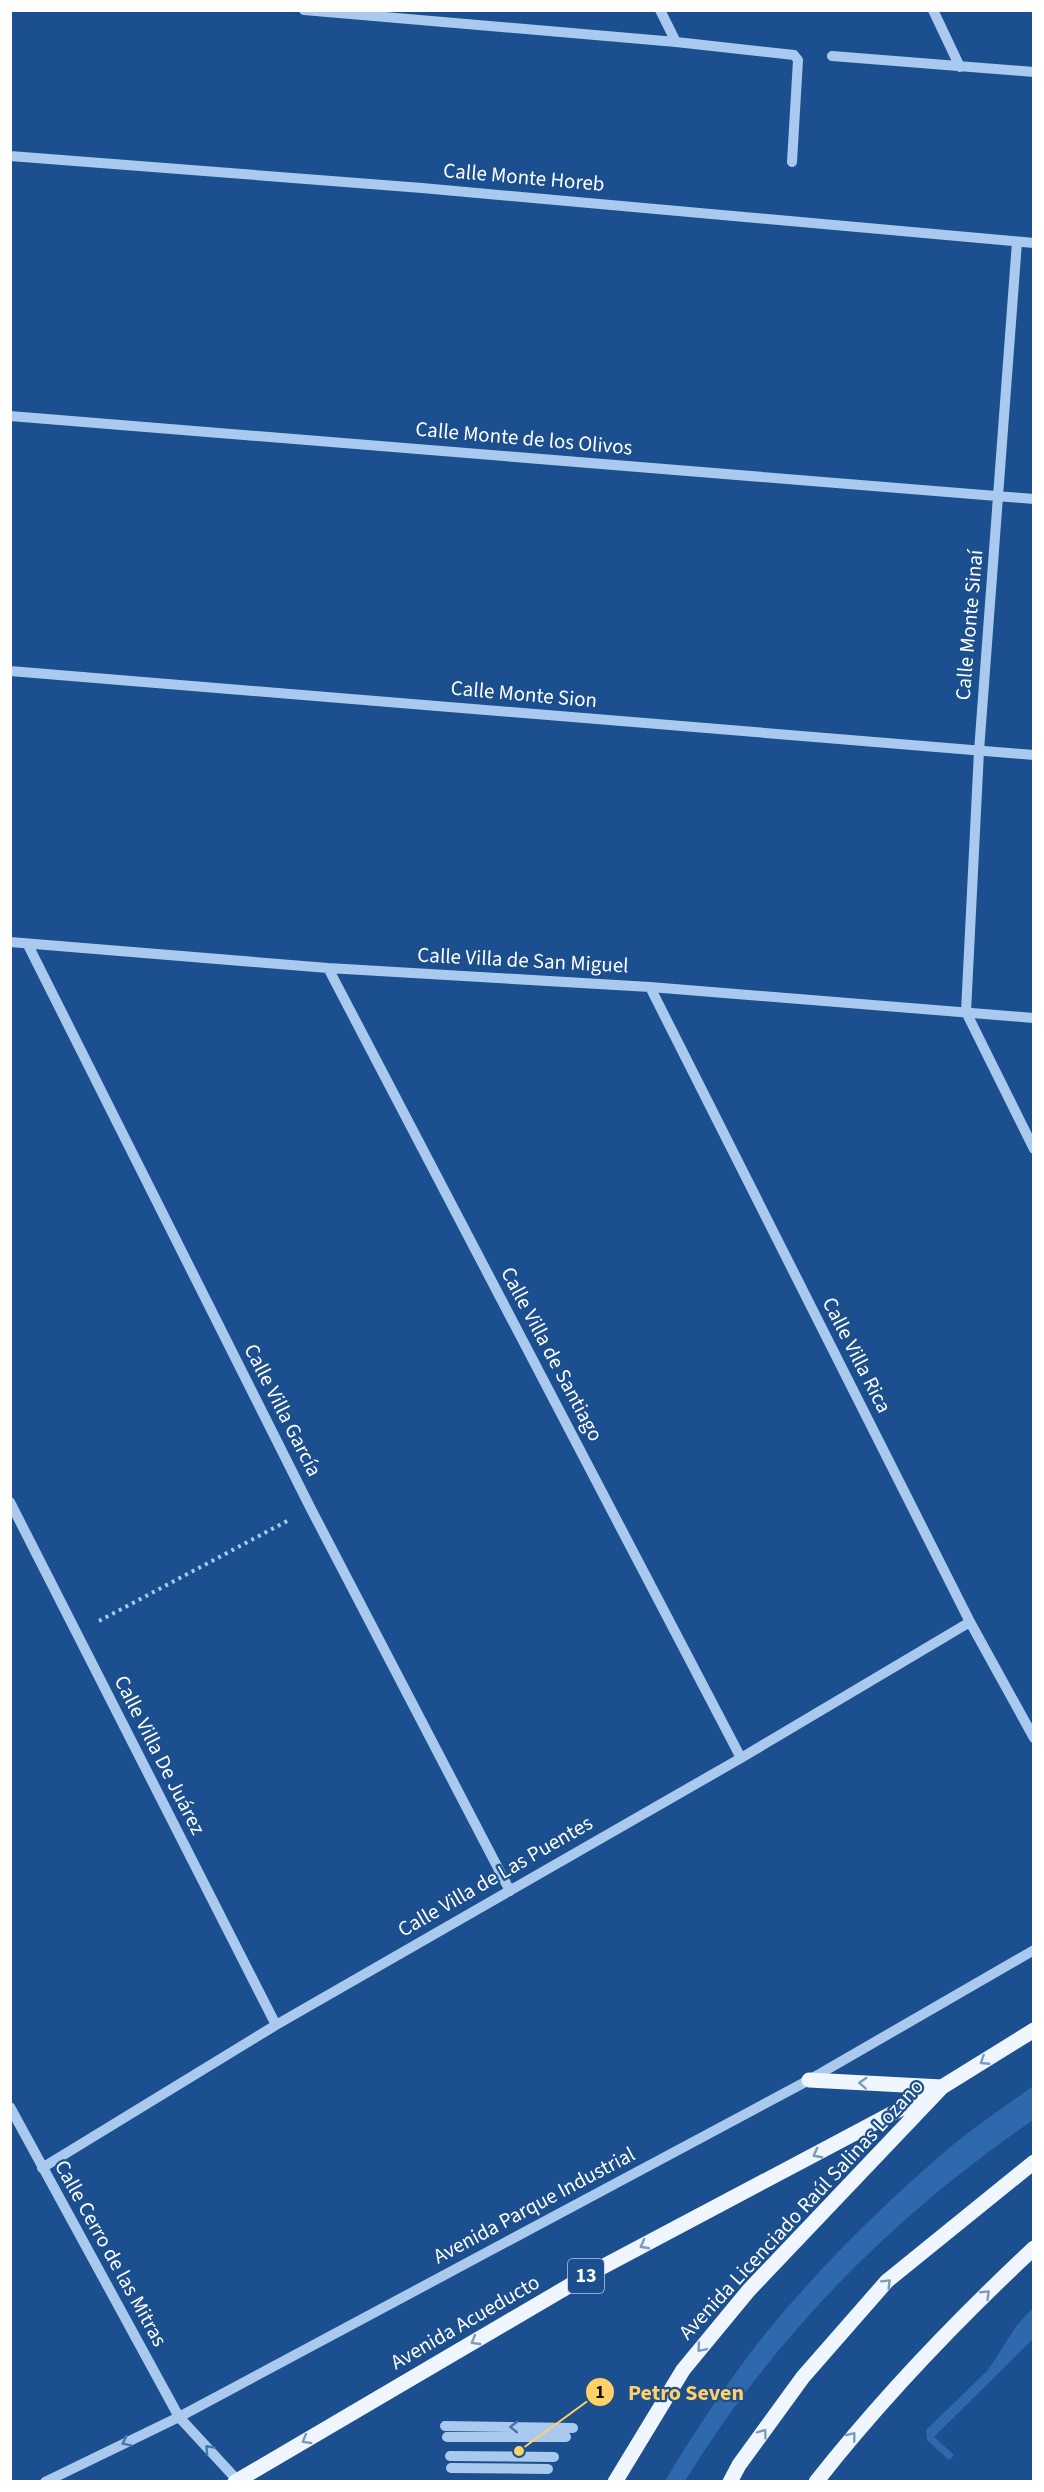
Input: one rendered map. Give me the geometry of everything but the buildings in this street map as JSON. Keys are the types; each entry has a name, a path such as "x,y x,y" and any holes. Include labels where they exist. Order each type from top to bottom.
{"main road":[{"name":"Avenida Licenciado Raúl Salinas Lozano","path":"615,2481 683,2370 749,2290 942,2087 1034,2030"},
{"path":"809,2080 942,2087"},
{"name":"Avenida Acueducto","path":"237,2481 591,2273 942,2087"},
{"path":"730,2481 739,2465 803,2377 887,2281 1034,2162"},
{"path":"816,2481 863,2422 966,2313 1034,2248"}],"street":[{"path":"304,10 399,15 794,55 798,60 792,162"},
{"path":"660,10 676,42"},
{"path":"933,10 960,67"},
{"path":"832,56 1034,72"},
{"name":"Calle Monte Horeb","path":"10,156 422,188 1034,243"},
{"name":"Calle Monte Sinaí","path":"966,1012 979,751 1017,242"},
{"name":"Calle Monte de los Olivos","path":"10,416 1034,499"},
{"name":"Calle Monte Sion","path":"10,671 1034,755"},
{"name":"Calle Villa de San Miguel","path":"10,942 328,969 650,987 1034,1018"},
{"name":"Calle Villa García","path":"28,945 311,1509 510,1890"},
{"name":"Calle Villa de Santiago","path":"328,969 741,1758"},
{"name":"Calle Villa Rica","path":"650,987 970,1622 1034,1738"},
{"path":"966,1012 1034,1149"},
{"name":"Calle Villa De Juárez","path":"10,1502 276,2025"},
{"name":"Calle Villa de Las Puentes","path":"42,2168 276,2025 741,1758 970,1622"},
{"name":"Avenida Parque Industrial","path":"45,2481 179,2417 809,2080 1034,1950"},
{"name":"Calle Cerro de las Mitras","path":"10,2107 179,2417 237,2481"},
{"path":"446,2432 569,2432"},
{"path":"450,2456 554,2457"},
{"path":"451,2468 548,2469"}],"path":[{"path":"76,1634 311,1509"}],"shaded area":[{"path":"1033,2086 1033,2120 981,2157 932,2197 840,2282 797,2328 758,2377 720,2428 685,2481 665,2481 742,2364 770,2328 831,2259 942,2154"},
{"path":"1033,2308 1033,2339 934,2437 954,2455 949,2460 927,2440 926,2430 988,2370 1017,2325"}],"place":[{"name":"Petro Seven","path":"519,2451"}]}
